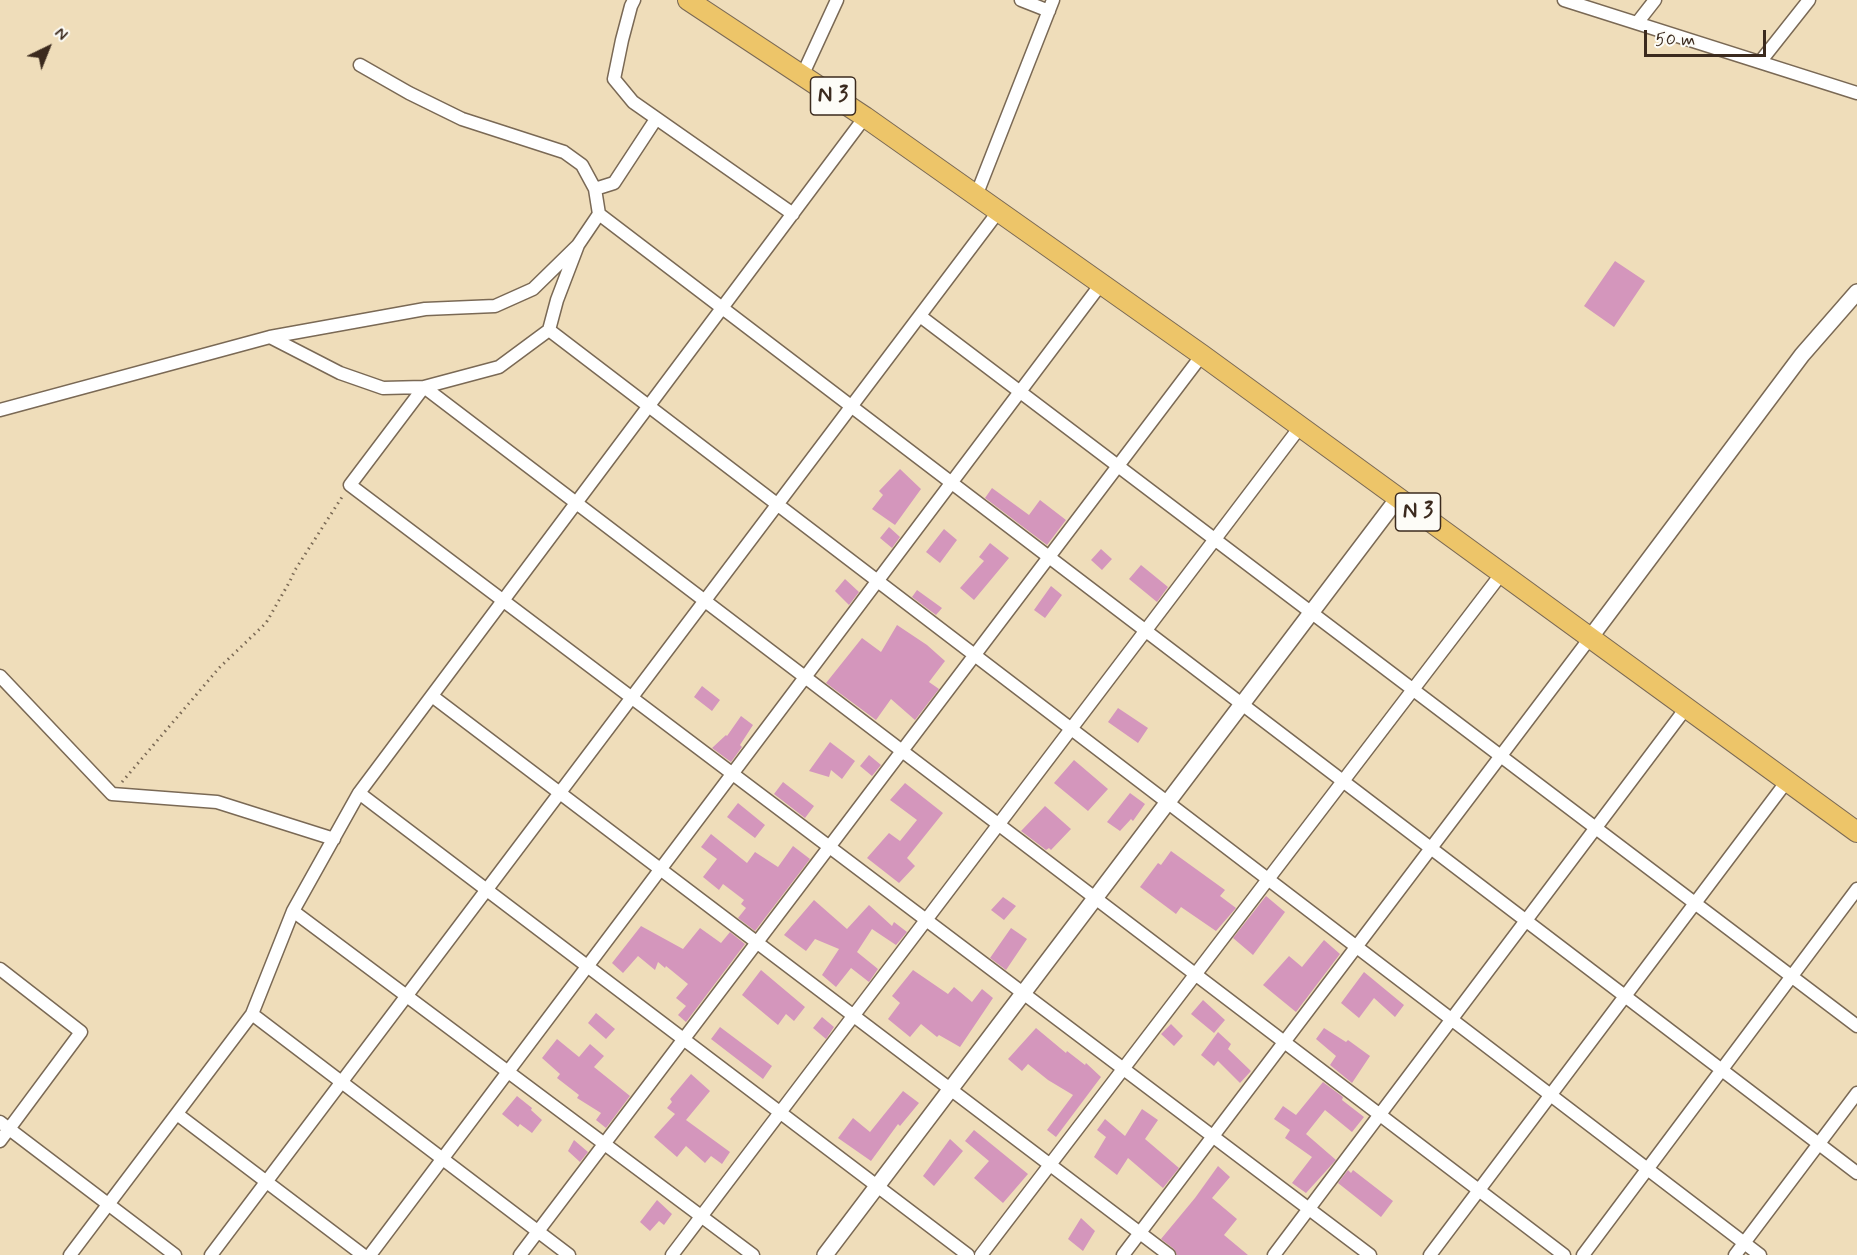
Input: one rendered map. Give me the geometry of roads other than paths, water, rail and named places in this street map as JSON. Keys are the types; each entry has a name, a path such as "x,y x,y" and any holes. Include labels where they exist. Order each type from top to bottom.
{"main road":[{"name":"N 3","path":"688,0 865,117 1202,355 1857,832"}],"street":[{"path":"634,0 622,40 614,79 633,102 793,214"},
{"path":"802,76 837,0"},
{"path":"976,196 1051,5 1021,0"},
{"path":"1564,0 1857,93"},
{"path":"1637,23 1655,0"},
{"path":"1760,62 1809,0"},
{"path":"0,410 270,337 425,309 495,306 533,289 578,245 599,214 595,189 582,165 564,152 462,119 409,93 360,65"},
{"path":"70,1255 252,1014 293,911 359,793 865,117"},
{"path":"595,189 614,183 656,119"},
{"path":"211,1255 998,212"},
{"path":"599,214 1857,1173"},
{"path":"270,337 340,373 383,388 424,387 499,367 549,330 557,300 578,245"},
{"path":"370,1255 1101,284"},
{"path":"1124,1255 1802,355 1857,292"},
{"path":"920,316 1857,1026"},
{"path":"549,330 1760,1255"},
{"path":"520,1255 1202,355"},
{"path":"424,387 350,485 1370,1255"},
{"path":"424,387 1564,1255"},
{"path":"672,1255 1300,427"},
{"path":"825,1255 1398,498"},
{"path":"981,1255 1502,573"},
{"path":"0,676 112,794 217,802 334,839"},
{"path":"432,696 1169,1255"},
{"path":"1274,1255 1686,708"},
{"path":"1430,1255 1787,781"},
{"path":"359,793 968,1255"},
{"path":"1583,1255 1857,889"},
{"path":"293,911 753,1255"},
{"path":"0,969 81,1032 4,1125 0,1141"},
{"path":"252,1014 569,1255"},
{"path":"1735,1255 1857,1093"},
{"path":"177,1114 363,1255"},
{"path":"4,1125 176,1255"}]}
